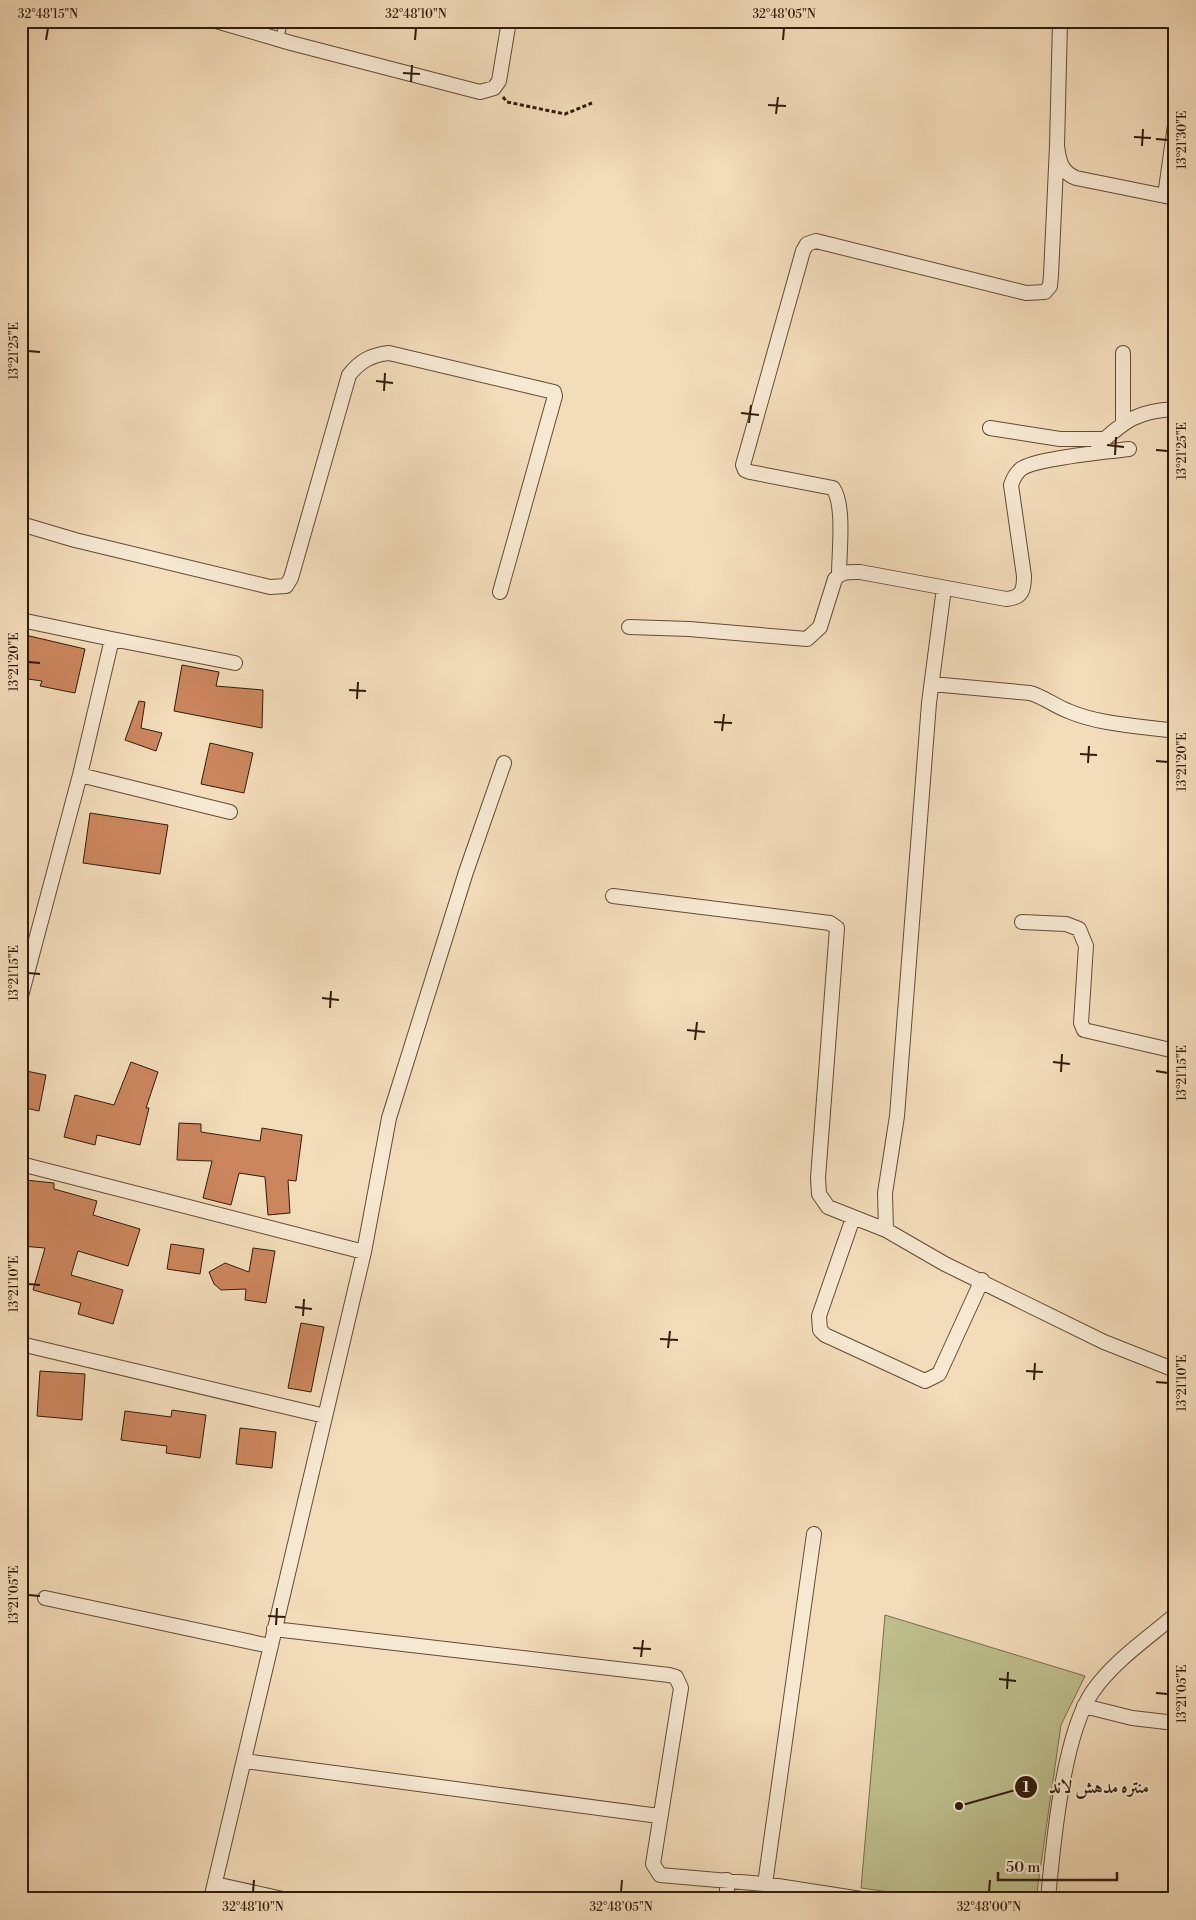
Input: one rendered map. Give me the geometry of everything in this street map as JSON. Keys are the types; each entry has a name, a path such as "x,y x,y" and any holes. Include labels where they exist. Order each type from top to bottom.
{"street":[{"path":"216,21 279,40 480,92 494,88 500,81 509,21"},
{"path":"629,627 689,629 807,639 820,627 835,579 839,574 838,498 833,488 750,472 744,470 743,465 803,250 807,244 816,241 824,242 1026,293 1045,292 1050,286 1051,275 1060,21"},
{"path":"1057,146 1060,162 1066,174 1076,178 1170,197 1175,124"},
{"path":"21,524 75,540 270,587 286,586 291,578 349,375 357,364 368,358 389,353 554,392 556,396 500,592"},
{"path":"1123,423 1124,353"},
{"path":"1088,454 1123,423 1133,417 1160,410 1175,409"},
{"path":"990,428 1060,439 1104,439"},
{"path":"839,574 860,572 1006,599 1020,596 1024,589 1024,576 1011,485 1014,478 1020,470 1027,466 1088,454 1129,449"},
{"path":"886,1230 885,1193 897,1116 932,684 944,588"},
{"path":"21,620 235,663"},
{"path":"21,996 80,775 112,639"},
{"path":"932,684 1030,693 1040,696 1068,711 1101,721 1175,732"},
{"path":"211,1899 364,1252 389,1118 466,872 504,763"},
{"path":"80,775 230,812"},
{"path":"613,896 830,923 835,926 837,928 818,1178 819,1194 828,1207 886,1230 945,1264 982,1280 1104,1342 1175,1370"},
{"path":"1022,922 1066,924 1080,929 1086,946 1081,1023 1084,1030 1092,1034 1175,1051"},
{"path":"21,1164 364,1252"},
{"path":"853,1218 819,1316 820,1330 825,1335 925,1381 934,1378 939,1374 982,1280"},
{"path":"21,1344 325,1416"},
{"path":"765,1884 814,1534"},
{"path":"45,1598 270,1646"},
{"path":"1048,1899 1055,1831 1069,1756 1084,1706 1094,1690 1108,1675 1175,1615"},
{"path":"274,1629 669,1674 676,1677 681,1688 659,1816 653,1864 656,1871 660,1875 765,1884 861,1899"},
{"path":"1084,1706 1132,1718 1175,1724"},
{"path":"245,1761 659,1816"},
{"path":"727,1880 727,1899"},
{"path":"215,1884 283,1899"}],"lane":[{"path":"279,40 284,21"}],"path":[{"path":"494,88 507,102 565,114 592,103"}],"green space":[{"path":"885,1615 1085,1676 1061,1725 1036,1899 938,1899 861,1888"}],"building":[{"path":"21,634 85,649 75,693 40,686 42,681 21,678"},
{"path":"182,665 219,672 216,686 263,690 262,728 174,711"},
{"path":"139,701 145,702 141,728 162,733 156,751 125,740"},
{"path":"210,743 253,753 244,793 201,784"},
{"path":"90,813 168,825 160,874 83,863"},
{"path":"131,1062 158,1072 146,1108 149,1108 140,1145 97,1135 95,1145 64,1137 75,1095 114,1105"},
{"path":"21,1070 46,1075 39,1111 21,1107"},
{"path":"179,1123 201,1124 201,1132 260,1141 262,1128 302,1135 296,1181 288,1180 290,1213 268,1215 265,1177 239,1173 231,1205 203,1198 212,1161 177,1160"},
{"path":"25,1180 54,1183 54,1189 97,1201 93,1215 140,1229 128,1266 78,1251 71,1275 123,1290 113,1324 78,1314 81,1303 33,1290 45,1248 21,1246"},
{"path":"171,1244 204,1249 200,1274 167,1269"},
{"path":"253,1248 275,1251 266,1303 245,1300 246,1289 221,1290 214,1284 209,1272 225,1263 249,1272"},
{"path":"301,1323 324,1327 311,1392 288,1388"},
{"path":"40,1371 85,1374 82,1420 37,1416"},
{"path":"172,1410 206,1415 200,1458 166,1453 167,1446 121,1440 125,1411 171,1417"},
{"path":"240,1428 276,1432 272,1468 236,1464"}],"place":[{"name":"منتره مدهش لاند","path":"959,1806"}]}
